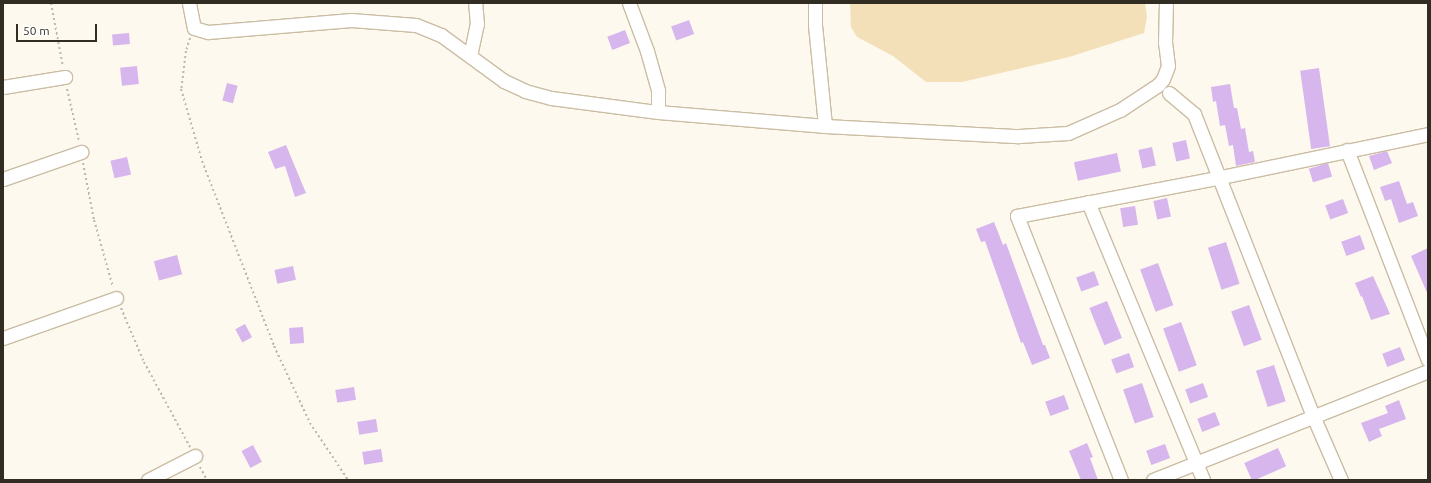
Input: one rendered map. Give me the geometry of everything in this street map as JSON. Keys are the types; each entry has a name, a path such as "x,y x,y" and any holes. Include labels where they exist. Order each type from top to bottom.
{"street":[{"path":"189,3 194,28 208,32 351,20 383,21 416,25 441,35 504,81 525,90 551,98 658,112 825,126 1019,136 1068,133 1120,110 1151,90 1163,80 1168,66 1165,43 1166,3"},
{"path":"470,56 477,24 475,3"},
{"path":"629,3 647,51 658,90 658,112"},
{"path":"815,3 815,25 825,126"},
{"path":"3,87 65,77"},
{"path":"1169,93 1194,114 1221,177 1314,418 1341,480"},
{"path":"1121,480 1018,216 1221,177 1428,134"},
{"path":"1347,150 1428,360"},
{"path":"3,179 81,152"},
{"path":"1088,202 1203,480"},
{"path":"3,338 116,298"},
{"path":"1153,480 1314,418 1428,371"},
{"path":"148,480 195,456"}],"path":[{"path":"51,3 94,220 116,298 144,362 195,456 206,480"},
{"path":"194,28 186,51 181,89 202,161 274,346 310,423 348,480"}],"shaded area":[{"path":"850,3 1145,3 1147,17 1144,33 1069,57 962,82 926,82 893,56 857,37 851,27"}],"building":[{"path":"689,20 694,34 676,41 671,26"},
{"path":"625,30 630,43 612,50 607,37"},
{"path":"129,33 130,44 113,45 112,34"},
{"path":"137,66 139,84 122,86 120,68"},
{"path":"1319,68 1330,146 1311,149 1300,71"},
{"path":"227,83 238,86 233,103 222,100"},
{"path":"1230,84 1234,108 1237,108 1241,129 1245,128 1249,152 1253,151 1255,162 1236,166 1233,145 1229,146 1225,125 1220,126 1216,101 1213,102 1211,87"},
{"path":"1186,140 1190,159 1176,161 1172,143"},
{"path":"286,145 306,193 295,197 285,166 275,169 268,152"},
{"path":"1152,147 1156,166 1142,168 1138,150"},
{"path":"1387,151 1392,163 1374,170 1369,156"},
{"path":"1117,153 1121,172 1078,181 1074,162"},
{"path":"127,157 131,175 114,178 110,161"},
{"path":"1328,163 1332,176 1313,182 1309,169"},
{"path":"1399,181 1407,204 1413,202 1418,216 1399,223 1391,199 1385,201 1380,187"},
{"path":"1167,198 1171,217 1157,219 1153,201"},
{"path":"1343,199 1348,213 1330,220 1325,205"},
{"path":"1135,206 1138,225 1123,227 1120,208"},
{"path":"994,222 1003,245 1006,243 1043,345 1045,345 1050,358 1032,365 1023,342 1021,343 985,241 981,242 976,229"},
{"path":"1360,235 1365,249 1346,256 1341,242"},
{"path":"1226,242 1240,284 1222,290 1208,248"},
{"path":"1428,248 1428,295 1411,256"},
{"path":"177,255 182,274 159,281 154,261"},
{"path":"1158,263 1173,305 1156,312 1140,269"},
{"path":"293,266 296,280 277,284 274,270"},
{"path":"1094,271 1099,285 1081,292 1076,277"},
{"path":"1373,276 1390,314 1371,320 1362,296 1361,297 1355,283"},
{"path":"1107,301 1122,338 1104,345 1089,308"},
{"path":"1249,305 1262,340 1244,346 1231,311"},
{"path":"1181,322 1197,365 1179,372 1163,328"},
{"path":"245,324 252,337 242,342 235,329"},
{"path":"303,327 304,343 290,344 289,328"},
{"path":"1400,347 1405,360 1387,367 1382,354"},
{"path":"1129,353 1134,367 1116,374 1111,359"},
{"path":"1274,365 1286,401 1268,407 1256,371"},
{"path":"1142,383 1154,417 1135,424 1123,390"},
{"path":"1203,383 1208,397 1190,404 1185,389"},
{"path":"354,387 356,400 337,403 335,390"},
{"path":"1064,395 1069,409 1050,416 1045,402"},
{"path":"1399,400 1406,419 1379,429 1382,436 1369,442 1361,423 1388,413 1385,406"},
{"path":"1215,412 1220,425 1202,432 1197,419"},
{"path":"376,419 378,432 359,435 357,422"},
{"path":"1087,443 1093,457 1090,458 1098,480 1081,480 1069,451"},
{"path":"1165,444 1170,458 1151,465 1146,451"},
{"path":"253,445 262,462 250,468 242,451"},
{"path":"1278,448 1286,466 1255,480 1252,480 1244,463"},
{"path":"381,449 383,462 364,465 362,452"}]}
